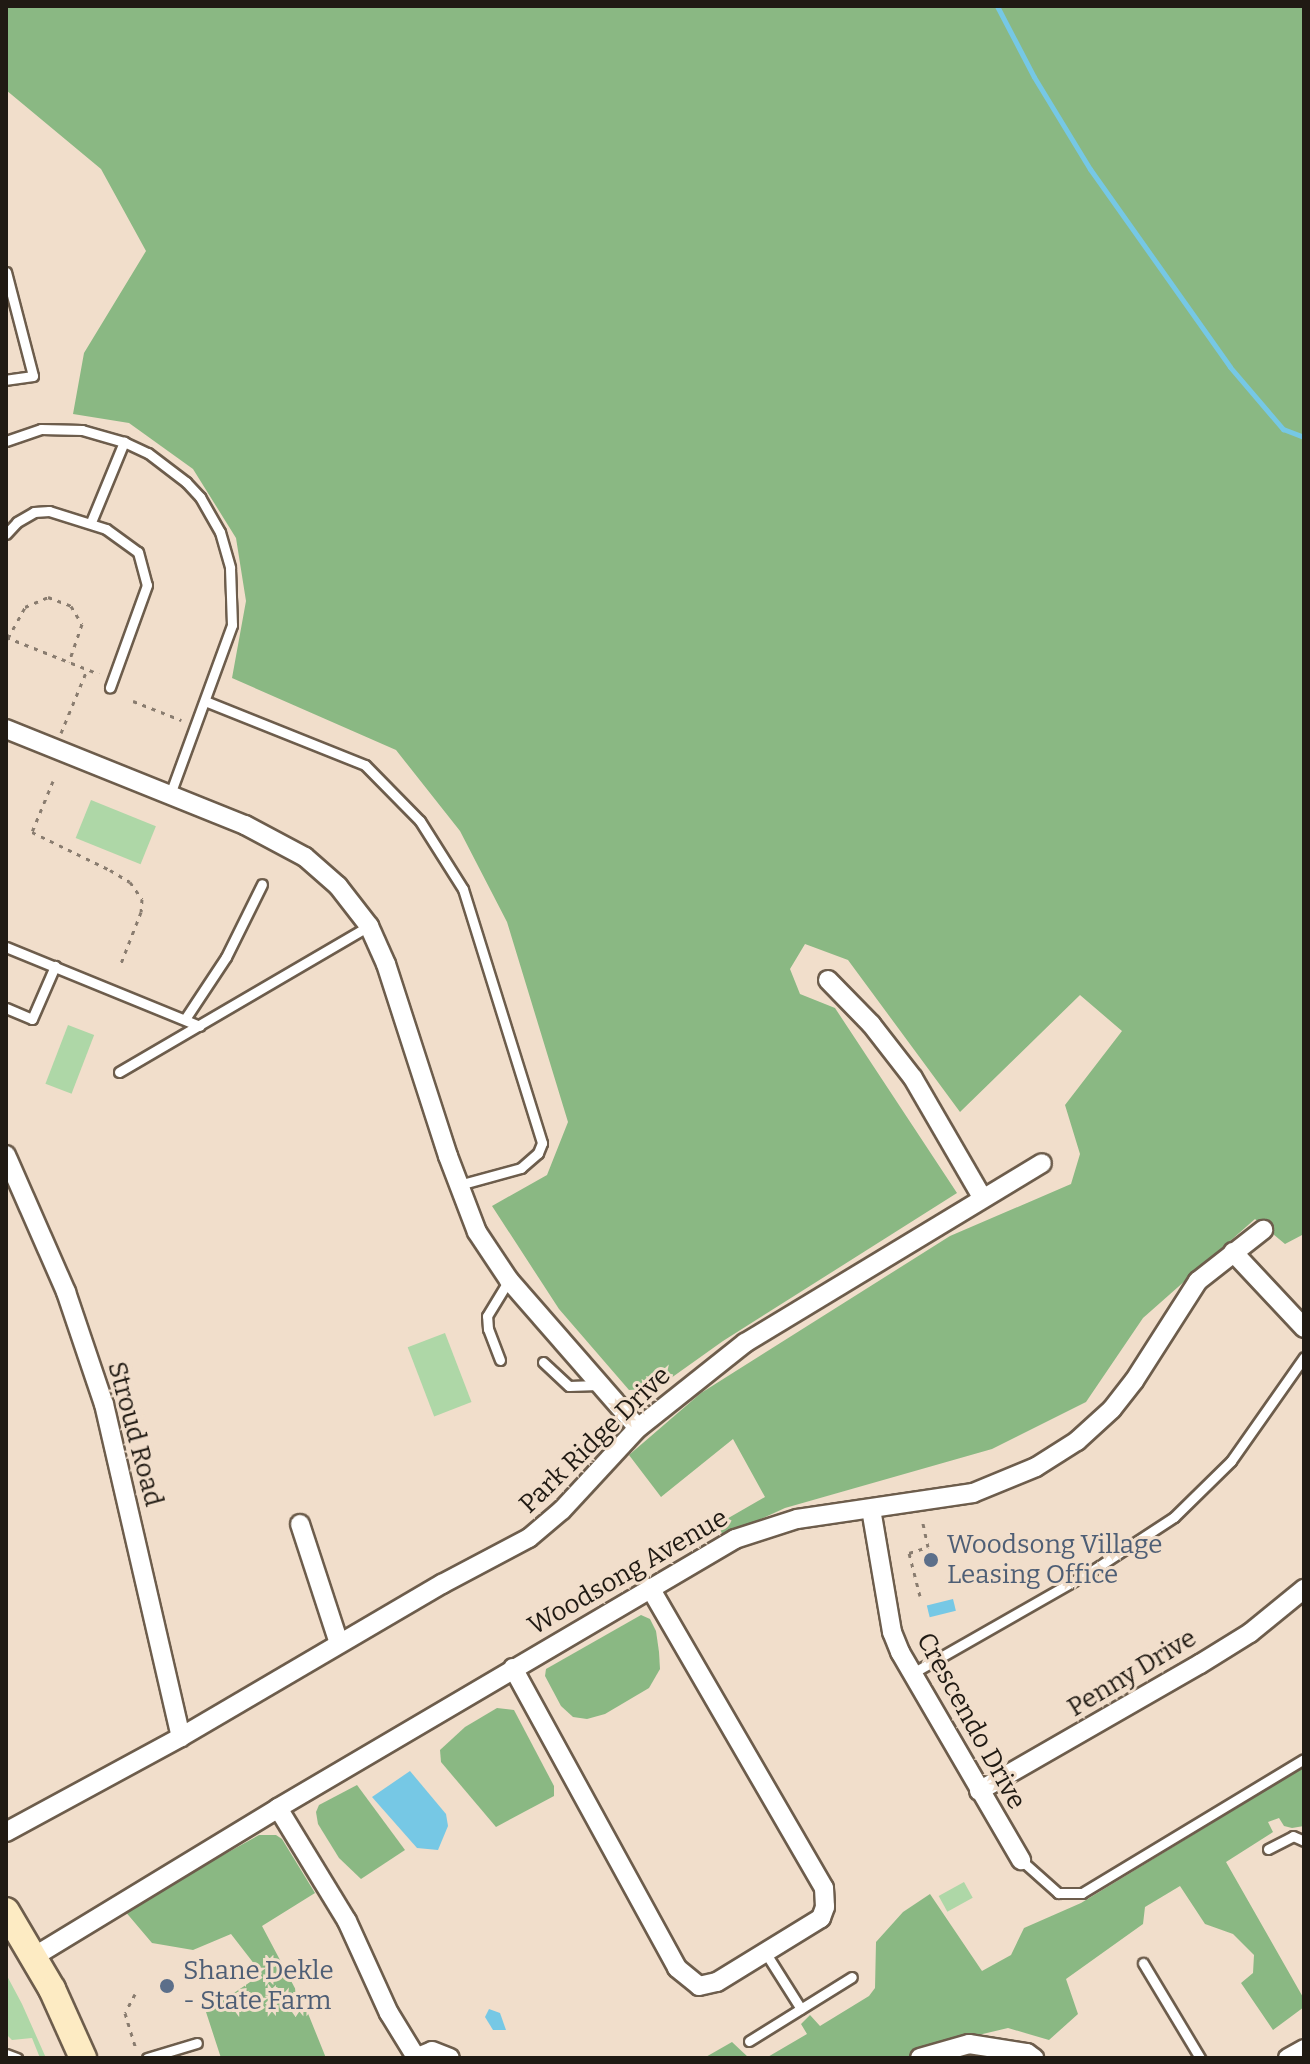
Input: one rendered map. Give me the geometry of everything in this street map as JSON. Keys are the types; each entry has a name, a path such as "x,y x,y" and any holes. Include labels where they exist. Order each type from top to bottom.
{"main road":[{"path":"6,1911 35,1956 83,2058"}],"street":[{"path":"6,729 245,825 305,857 338,886 369,926 386,964 477,1232 509,1280 638,1428"},
{"path":"828,980 871,1024 913,1078 982,1197"},
{"name":"Stroud Road","path":"6,1155 66,1292 104,1404 181,1737"},
{"name":"Park Ridge Drive","path":"6,1832 300,1671 339,1643 529,1538 562,1510 638,1428 745,1343 1042,1163"},
{"name":"Woodsong Avenue","path":"35,1956 513,1668 735,1539 768,1526 973,1493 1036,1467 1077,1441 1112,1409 1134,1381 1198,1281 1263,1230"},
{"path":"1233,1252 1304,1328"},
{"name":"Crescendo Drive","path":"871,1509 892,1632 911,1674 1021,1860"},
{"path":"300,1524 339,1643"},
{"path":"513,1668 677,1968 699,1986 717,1982 821,1918 825,1907 824,1888 650,1588"},
{"name":"Penny Drive","path":"979,1791 1250,1633 1304,1589"},
{"path":"278,1808 347,1921 389,2013 415,2058 432,2051 450,2058"},
{"path":"920,2058 969,2044 1027,2053 1034,2058"},
{"path":"1288,2058 1304,2049"}],"lane":[{"path":"6,272 33,376 6,380"},
{"path":"6,441 41,429 82,430 124,442 148,453 186,482 200,497 220,532 230,568 232,625 170,794"},
{"path":"91,522 124,442"},
{"path":"6,534 17,522 34,512 64,514 91,522 138,552 146,576 143,605 110,687"},
{"path":"205,701 365,765 420,821 463,889 542,1143 538,1153 521,1168 459,1185"},
{"path":"185,1019 226,957 262,884"},
{"path":"119,1072 369,926"},
{"path":"6,947 200,1026"},
{"path":"6,1008 32,1019 55,966"},
{"path":"500,1360 488,1329 487,1316 509,1280"},
{"path":"911,1674 1090,1572 1174,1517 1231,1461 1304,1357"},
{"path":"543,1362 569,1386 600,1385"},
{"path":"1021,1860 1058,1893 1082,1893 1304,1759"},
{"path":"1268,1849 1293,1836 1304,1841"},
{"path":"765,1952 801,2009"},
{"path":"1143,1963 1200,2058"},
{"path":"749,2041 852,1977"},
{"path":"147,2058 197,2043"},
{"path":"6,2054 17,2058"}],"path":[{"path":"61,733 88,670 7,637 25,607 34,600 48,597 71,606 82,624 69,662"},
{"path":"133,701 181,720"},
{"path":"53,781 32,832 130,882 142,899 141,912 120,966"},
{"path":"923,1523 929,1554"},
{"path":"920,1596 909,1553 928,1547"},
{"path":"135,1994 125,2013 139,2058"}],"green space":[{"path":"6,6 1304,6 1304,1234 1285,1244 1255,1219 1143,1318 1086,1402 992,1449 785,1508 723,1536 718,1524 765,1497 733,1439 661,1497 629,1455 701,1393 950,1236 1071,1184 1080,1154 1065,1105 1122,1031 1080,995 960,1112 848,960 805,944 790,969 800,994 835,1008 957,1193 723,1341 657,1388 629,1390 559,1309 492,1206 547,1175 568,1122 507,922 460,831 396,750 232,678 246,601 236,538 193,469 129,423 73,414 84,353 146,251 101,169 6,90"},
{"path":"91,800 156,826 141,864 76,838"},
{"path":"68,1025 94,1035 72,1094 45,1084"},
{"path":"445,1333 472,1402 434,1416 408,1347"},
{"path":"641,1615 650,1619 656,1631 659,1652 660,1669 649,1688 605,1714 587,1719 573,1717 561,1706 545,1676 546,1669"},
{"path":"497,1708 514,1710 554,1786 554,1796 496,1827 441,1762 440,1750 465,1727"},
{"path":"1304,1767 1304,1826 1284,1826 1279,1818 1268,1822 1273,1832 1226,1862 1304,1999 1304,2007 1273,2030 1241,1983 1253,1973 1254,1955 1233,1934 1205,1924 1180,1886 1145,1907 1143,1924 1066,1979 1078,2014 1049,2040 1008,2028 932,2046 908,2058 766,2058 807,2034 801,2024 810,2015 820,2026 869,1996 875,1988 876,1942 903,1912 930,1894 982,1971 1011,1955 1024,1928 1081,1903"},
{"path":"357,1785 405,1850 361,1879 339,1858 318,1824 316,1812 319,1805"},
{"path":"259,1835 276,1835 282,1839 315,1893 262,1926 307,2011 326,2058 221,2058 206,2012 262,1974 231,1934 193,1950 152,1943 124,1910"},
{"path":"964,1882 973,1898 947,1912 939,1896"},
{"path":"6,1974 46,2058 40,2058 32,2038 12,2040 6,2034"},
{"path":"732,2042 749,2058 704,2058"}],"water":[{"path":"953,1599 956,1611 930,1617 927,1606"},
{"path":"410,1771 446,1814 448,1826 438,1850 417,1848 372,1797"},
{"path":"489,2009 500,2013 506,2030 493,2030 485,2017"}],"waterway":[{"path":"997,6 1034,77 1090,169 1230,367 1283,429 1304,437"}],"place":[{"name":"Woodsong Village Leasing Office","path":"931,1560"},
{"name":"Shane Dekle - State Farm","path":"167,1986"}]}
